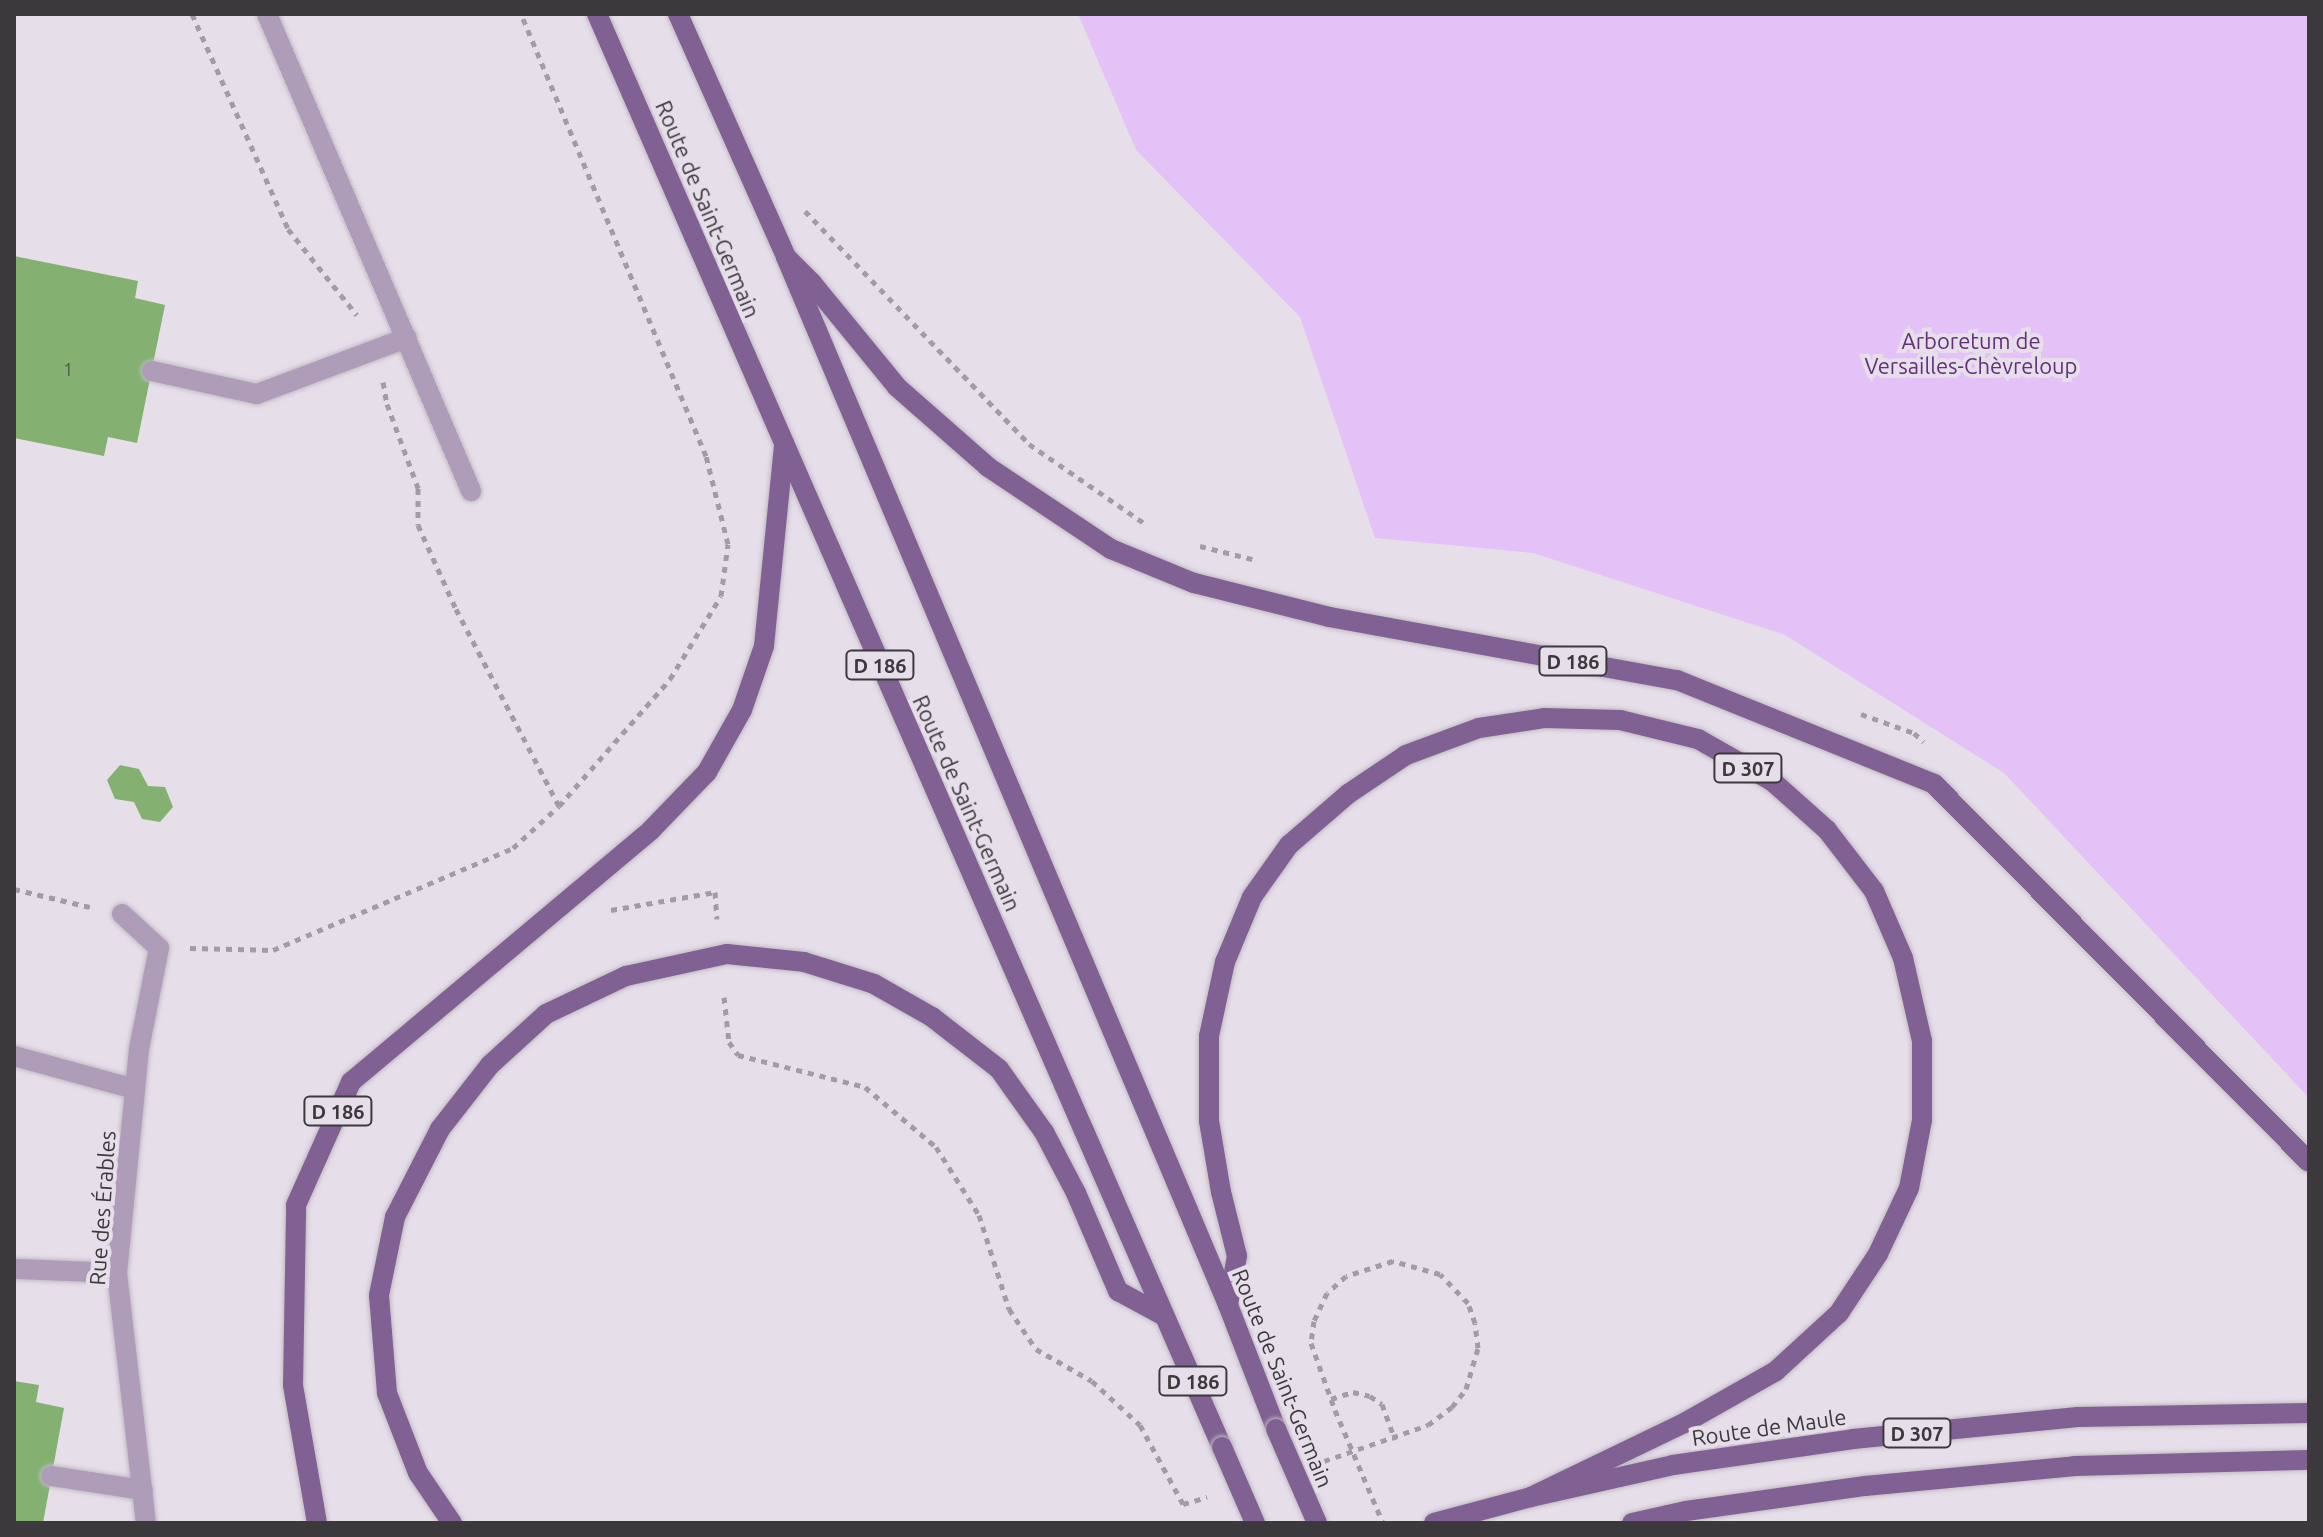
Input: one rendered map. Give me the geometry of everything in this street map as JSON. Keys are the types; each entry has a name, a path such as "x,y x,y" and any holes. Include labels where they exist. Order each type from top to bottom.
{"main road":[{"name":"Route de Saint-Germain","path":"597,14 1255,1523"},
{"name":"Route de Saint-Germain","path":"678,14 786,257 1317,1523"},
{"name":"D 186","path":"786,257 812,283 908,397 988,467 1111,549 1194,583 1329,617 1677,680 1934,784 2309,1162"},
{"name":"D 186","path":"317,1523 293,1385 296,1205 351,1082 651,830 707,772 742,710 764,646 784,444"},
{"name":"D 307","path":"1228,1305 1237,1256 1209,1121 1209,1036 1230,949 1252,897 1289,845 1348,794 1406,755 1479,728 1544,718 1620,720 1698,739 1772,781 1827,830 1874,891 1903,958 1922,1041 1922,1120 1909,1188 1878,1254 1839,1313 1776,1371 1684,1423 1531,1497"},
{"path":"452,1523 418,1473 387,1393 379,1295 395,1217 440,1129 490,1065 546,1014 626,976 727,954 804,962 874,984 932,1017 999,1069 1044,1132 1076,1193 1118,1291 1164,1316"},
{"name":"Route de Maule","path":"1434,1523 1673,1465 1853,1439 2078,1417 2309,1413"},
{"name":"D 307","path":"1632,1523 1686,1511 1865,1486 2075,1466 2309,1460"}],"street":[{"path":"267,14 471,491"},
{"path":"152,371 257,394 407,338"},
{"path":"122,914 159,948"},
{"name":"Rue des Érables","path":"146,1523 117,1273 135,1089 159,948"},
{"path":"14,1056 135,1089"},
{"path":"14,1269 117,1273"},
{"path":"51,1476 143,1490"}],"path":[{"path":"192,14 288,229 370,331 377,349 387,404 418,488 418,525 456,609 559,806"},
{"path":"159,948 273,950 513,848 559,806 670,679 721,596 728,544 706,456 521,14"},
{"path":"14,889 122,914"},
{"path":"604,900 609,911 715,892 717,919"},
{"path":"724,997 729,1042 738,1055 865,1087 936,1147 979,1215 1009,1309 1036,1349 1102,1389 1140,1425 1183,1504 1210,1496"},
{"path":"1331,1399 1353,1392 1370,1396 1382,1404 1395,1440 1428,1425 1452,1407 1475,1366 1478,1348 1475,1323 1468,1303 1440,1274 1413,1264 1393,1261 1346,1276 1327,1293 1314,1321 1311,1343 1331,1399 1335,1410 1383,1523"}],"green space":[{"name":"Arboretum de Versailles-Chèvreloup","path":"1078,14 2309,14 2309,1098 2004,773 1785,635 1533,553 1375,538 1300,317 1136,150"}],"building":[{"path":"14,256 138,281 135,298 165,305 137,443 108,437 104,456 14,438"},
{"path":"120,765 139,769 148,786 165,787 173,807 160,822 142,819 134,802 115,799 107,780"},
{"path":"14,1381 39,1385 36,1402 64,1408 43,1523 14,1523"}]}
